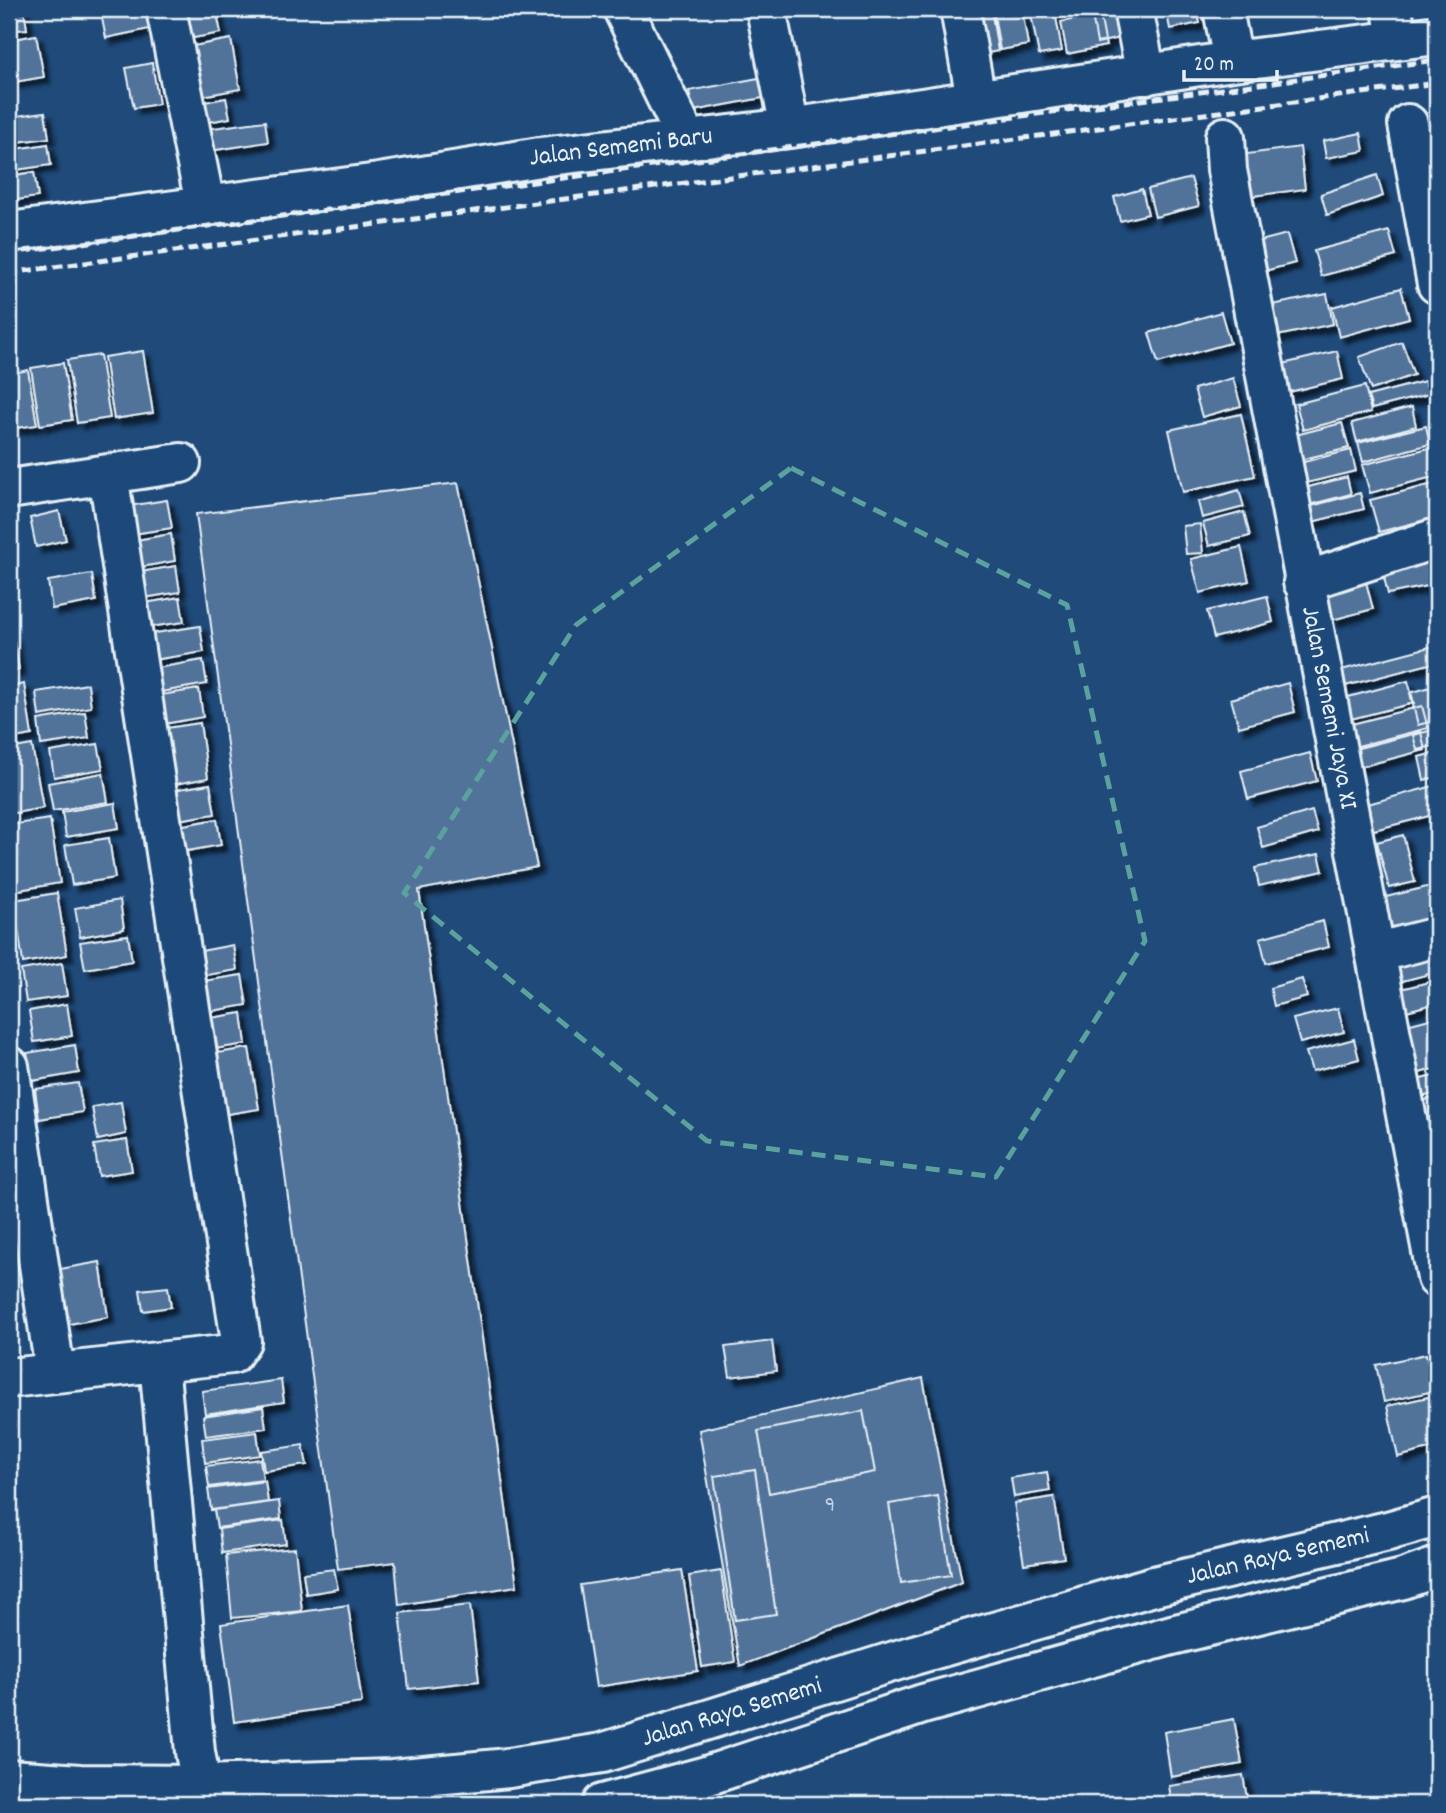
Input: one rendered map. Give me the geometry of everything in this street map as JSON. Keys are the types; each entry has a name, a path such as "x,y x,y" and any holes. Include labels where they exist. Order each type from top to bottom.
{"street":[{"path":"166,9 205,204"},
{"path":"623,9 687,140"},
{"path":"766,9 790,128"},
{"path":"960,9 976,99"},
{"path":"1133,9 1146,75"},
{"path":"1223,9 1233,61"},
{"name":"Jalan Sememi Baru","path":"9,232 790,128 1146,75 1233,61 1394,24 1437,35"},
{"path":"1408,124 1437,285"},
{"name":"Jalan Sememi Jaya XI","path":"1225,138 1227,170 1303,582 1375,953 1429,1190 1437,1278"},
{"path":"9,489 181,463"},
{"path":"9,1377 232,1354 240,1341 108,474"},
{"path":"1303,582 1437,538"},
{"path":"1375,953 1437,937"},
{"path":"9,1066 55,1371"},
{"path":"159,1362 195,1752 201,1785"},
{"name":"Jalan Raya Sememi","path":"9,1779 80,1784 393,1791 602,1753 914,1655 1154,1586 1437,1517"},
{"name":"Jalan Raya Sememi","path":"602,1804 706,1776 923,1704 1172,1635 1403,1579 1437,1567"}],"highlighted area":[{"path":"791,468 1067,605 1145,941 996,1177 707,1141 404,893 576,625"}],"building":[{"path":"9,9 24,9 27,29 9,31"},
{"path":"100,9 149,9 154,28 106,38"},
{"path":"171,9 216,9 221,33 177,41"},
{"path":"961,9 991,9 998,51 969,57"},
{"path":"993,9 1022,9 1028,45 1000,50"},
{"path":"1030,9 1097,10 1056,17 1062,51 1039,55"},
{"path":"1091,9 1129,9 1134,35 1097,43"},
{"path":"1166,9 1197,9 1200,23 1170,29"},
{"path":"1100,14 1106,46 1067,54 1061,22"},
{"path":"36,35 44,77 9,83 9,40"},
{"path":"231,39 240,89 197,97 188,47"},
{"path":"152,63 159,104 134,108 126,68"},
{"path":"764,77 768,97 693,111 689,91"},
{"path":"226,98 230,118 193,125 189,105"},
{"path":"45,112 49,138 9,143 9,117"},
{"path":"1437,120 1437,141 1423,145 1419,124"},
{"path":"265,121 268,142 209,151 206,129"},
{"path":"1361,133 1364,151 1326,158 1323,141"},
{"path":"48,144 51,165 9,171 9,150"},
{"path":"1300,147 1305,189 1238,198 1232,156"},
{"path":"34,172 38,197 9,201 9,176"},
{"path":"1377,175 1383,196 1327,215 1321,194"},
{"path":"1191,178 1199,206 1155,217 1148,189"},
{"path":"1142,189 1148,214 1120,221 1114,197"},
{"path":"1389,231 1396,256 1321,276 1314,251"},
{"path":"1287,234 1295,263 1257,273 1249,244"},
{"path":"1401,288 1409,318 1339,337 1332,307"},
{"path":"1327,294 1333,324 1268,338 1262,307"},
{"path":"1221,312 1230,343 1158,363 1149,333"},
{"path":"1402,342 1414,375 1371,390 1359,357"},
{"path":"143,351 153,413 114,419 104,357"},
{"path":"1337,351 1343,379 1277,395 1270,367"},
{"path":"100,355 110,418 77,423 67,360"},
{"path":"63,363 72,420 40,425 31,368"},
{"path":"28,370 37,425 9,429 9,374"},
{"path":"1233,378 1241,406 1202,417 1194,389"},
{"path":"1425,381 1429,394 1372,409 1368,396"},
{"path":"1365,386 1371,412 1303,430 1296,404"},
{"path":"1412,407 1416,426 1357,442 1352,423"},
{"path":"1241,414 1255,476 1183,492 1169,430"},
{"path":"1342,423 1349,448 1287,463 1280,439"},
{"path":"1426,426 1430,444 1363,462 1358,443"},
{"path":"1437,446 1437,476 1370,493 1362,465"},
{"path":"1351,450 1356,471 1290,487 1284,467"},
{"path":"1347,477 1351,494 1297,508 1293,491"},
{"path":"458,483 537,867 419,890 517,1586 399,1605 395,1562 338,1569 196,514"},
{"path":"1437,483 1437,517 1379,532 1370,500"},
{"path":"1239,490 1244,507 1202,518 1198,502"},
{"path":"1360,493 1364,509 1296,526 1293,511"},
{"path":"167,500 172,528 133,534 128,506"},
{"path":"59,511 66,540 36,547 30,518"},
{"path":"1244,512 1250,536 1209,546 1203,523"},
{"path":"1200,524 1203,553 1186,554 1183,526"},
{"path":"171,534 175,561 141,567 136,540"},
{"path":"1241,547 1249,581 1200,593 1191,559"},
{"path":"1436,558 1437,584 1388,594 1382,569"},
{"path":"176,566 180,592 144,598 140,572"},
{"path":"92,574 96,601 52,609 48,581"},
{"path":"1366,582 1373,609 1332,620 1325,593"},
{"path":"1267,596 1273,622 1214,638 1207,611"},
{"path":"180,597 184,622 143,628 139,604"},
{"path":"200,626 204,652 153,660 149,634"},
{"path":"13,635 19,670 9,672 9,636"},
{"path":"1437,645 1437,662 1334,689 1330,673"},
{"path":"203,660 207,684 161,692 157,668"},
{"path":"1408,681 1414,703 1343,721 1337,700"},
{"path":"1288,683 1295,712 1239,727 1231,699"},
{"path":"24,684 32,735 9,739 9,687"},
{"path":"88,684 91,707 39,716 36,692"},
{"path":"1437,685 1437,720 1418,725 1410,693"},
{"path":"199,689 203,717 159,725 155,696"},
{"path":"1422,706 1428,728 1354,747 1348,725"},
{"path":"85,712 89,738 41,745 38,720"},
{"path":"200,723 208,778 170,785 160,729"},
{"path":"1437,729 1437,745 1417,750 1413,735"},
{"path":"1421,732 1425,750 1356,768 1351,750"},
{"path":"98,744 103,769 54,777 50,752"},
{"path":"32,745 43,808 9,814 9,749"},
{"path":"1437,752 1437,777 1424,780 1419,757"},
{"path":"1310,753 1317,781 1248,799 1241,771"},
{"path":"103,773 108,802 53,811 48,783"},
{"path":"210,784 215,814 178,820 173,790"},
{"path":"1437,785 1437,814 1370,831 1364,805"},
{"path":"115,803 119,828 66,837 62,812"},
{"path":"1312,811 1318,832 1263,848 1257,827"},
{"path":"50,819 60,883 13,891 9,863 9,825"},
{"path":"217,819 221,845 182,852 178,826"},
{"path":"1403,835 1415,882 1389,888 1377,842"},
{"path":"109,838 115,878 72,885 65,845"},
{"path":"1319,854 1323,871 1259,886 1255,868"},
{"path":"1435,885 1437,920 1391,932 1382,898"},
{"path":"57,893 67,955 23,963 14,900"},
{"path":"120,900 124,929 80,937 75,908"},
{"path":"1323,921 1329,947 1266,963 1260,938"},
{"path":"128,935 132,961 85,969 80,942"},
{"path":"233,945 237,970 189,978 185,954"},
{"path":"1437,952 1437,972 1391,984 1385,958"},
{"path":"62,963 67,996 26,1002 21,970"},
{"path":"242,975 247,1005 195,1014 191,983"},
{"path":"1302,979 1307,997 1274,1006 1270,988"},
{"path":"1437,980 1437,1003 1395,1014 1389,992"},
{"path":"67,1004 72,1036 34,1042 29,1011"},
{"path":"1338,1008 1344,1032 1300,1043 1293,1019"},
{"path":"242,1013 246,1044 202,1051 198,1020"},
{"path":"1437,1017 1437,1068 1416,1074 1403,1026"},
{"path":"1354,1039 1359,1059 1312,1071 1306,1052"},
{"path":"75,1045 79,1073 32,1081 27,1053"},
{"path":"249,1048 259,1109 209,1117 199,1056"},
{"path":"1437,1075 1437,1093 1414,1099 1409,1082"},
{"path":"78,1083 83,1112 39,1119 35,1089"},
{"path":"1437,1097 1437,1170 1436,1170 1418,1102"},
{"path":"121,1102 126,1134 98,1140 92,1107"},
{"path":"127,1140 132,1171 99,1176 94,1145"},
{"path":"100,1262 108,1317 69,1324 60,1269"},
{"path":"168,1287 171,1307 143,1311 140,1290"},
{"path":"772,1341 776,1371 730,1377 725,1347"},
{"path":"1426,1354 1434,1391 1384,1402 1376,1365"},
{"path":"923,1378 962,1582 740,1666 699,1430"},
{"path":"281,1380 284,1402 205,1414 202,1391"},
{"path":"1433,1396 1437,1414 1437,1447 1398,1457 1387,1406"},
{"path":"263,1407 266,1428 206,1436 203,1416"},
{"path":"863,1411 875,1472 769,1493 758,1431"},
{"path":"257,1432 260,1455 205,1463 202,1439"},
{"path":"303,1445 307,1465 264,1471 261,1451"},
{"path":"260,1459 263,1480 209,1487 206,1466"},
{"path":"755,1470 776,1614 735,1620 714,1476"},
{"path":"1047,1472 1050,1491 1014,1497 1011,1478"},
{"path":"265,1481 268,1502 211,1510 208,1489"},
{"path":"938,1496 951,1575 901,1583 889,1504"},
{"path":"1054,1497 1064,1558 1024,1564 1014,1503"},
{"path":"279,1501 281,1519 217,1528 214,1510"},
{"path":"283,1520 286,1544 222,1553 219,1529"},
{"path":"295,1548 302,1611 232,1618 226,1555"},
{"path":"334,1569 338,1589 306,1594 303,1573"},
{"path":"682,1570 698,1671 596,1687 580,1585"},
{"path":"721,1571 735,1662 702,1667 689,1576"},
{"path":"348,1605 362,1703 234,1722 221,1624"},
{"path":"470,1605 479,1681 409,1689 400,1613"},
{"path":"1234,1719 1242,1764 1171,1777 1164,1732"},
{"path":"1243,1775 1248,1804 1172,1804 1169,1786"}],"railway":[{"path":"9,253 1437,60"},
{"path":"9,273 1437,83"}]}
